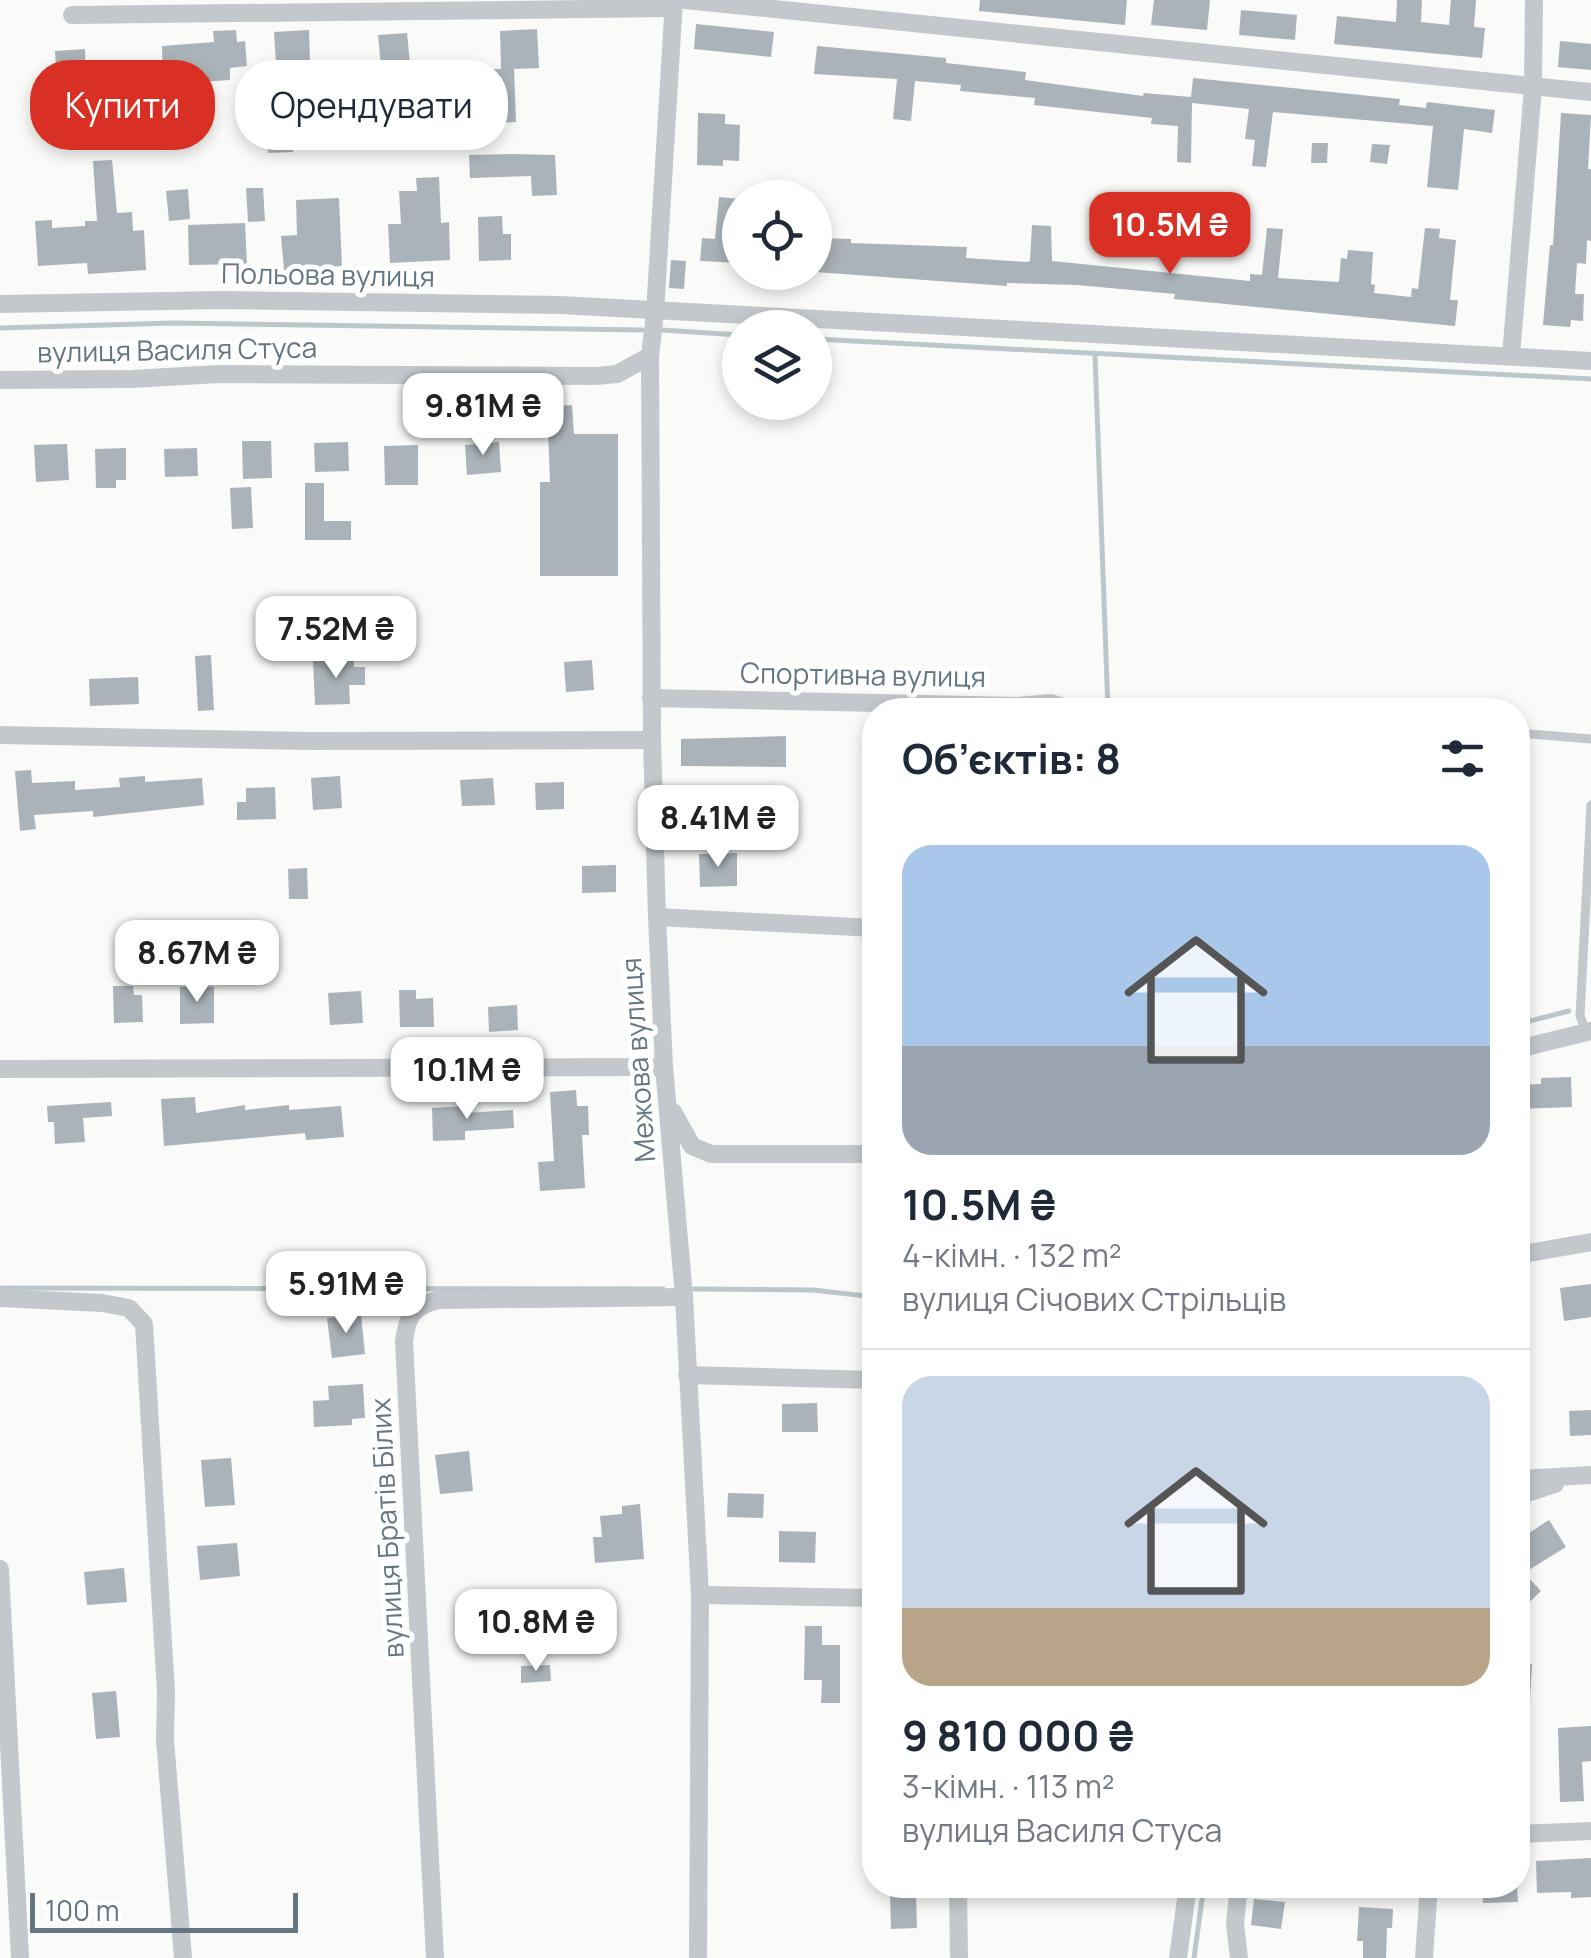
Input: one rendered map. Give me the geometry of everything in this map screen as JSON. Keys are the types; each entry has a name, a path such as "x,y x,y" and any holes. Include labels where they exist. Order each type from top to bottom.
{"street":[{"path":"1511,356 1533,87 1534,0"},
{"path":"72,15 677,3 1591,92"},
{"name":"Межова вулиця","path":"677,3 650,356 651,698 664,1067 684,1297 700,1594 698,1958"},
{"name":"Польова вулиця","path":"0,304 343,301 560,305 1591,361"},
{"name":"вулиця Василя Стуса","path":"0,380 132,380 218,374 596,376 617,374 650,356"},
{"name":"Спортивна вулиця","path":"651,698 862,703"},
{"path":"0,736 310,741 652,740"},
{"path":"657,916 862,927"},
{"path":"1530,1046 1589,1032"},
{"path":"0,1069 664,1067"},
{"path":"666,1098 679,1126 700,1152 862,1154"},
{"path":"1530,1252 1591,1242"},
{"name":"вулиця Братів Білих","path":"435,1958 404,1341 407,1320 418,1306 437,1300 684,1297"},
{"path":"0,1298 102,1302 129,1308 144,1324 166,1692 165,1740 183,1958"},
{"path":"686,1375 862,1380"},
{"path":"1530,1478 1588,1475"},
{"path":"1530,1492 1588,1475"},
{"path":"0,1568 9,1919 20,1958"},
{"path":"700,1594 862,1598"},
{"path":"1530,1834 1591,1831"},
{"path":"958,1898 959,1958"},
{"path":"1178,1958 1186,1898"},
{"path":"1238,1898 1235,1924 1238,1958"},
{"path":"1424,1958 1428,1898"}],"lane":[{"path":"1530,734 1591,738"},
{"path":"1589,1032 1580,1016 1591,805"}],"building":[{"path":"980,0 1127,0 1125,25 979,11"},
{"path":"1154,0 1210,0 1207,30 1151,25"},
{"path":"1397,0 1422,0 1421,22 1449,25 1451,0 1476,0 1474,27 1485,28 1482,58 1334,44 1337,16 1396,22"},
{"path":"1241,10 1297,15 1295,40 1239,35"},
{"path":"696,24 774,32 771,57 694,49"},
{"path":"537,29 539,68 514,69 516,122 508,122 508,60 501,60 500,31"},
{"path":"236,30 237,42 245,41 247,60 235,60 230,80 215,81 215,60 162,60 162,46 214,42 213,31"},
{"path":"309,30 310,60 276,60 274,32"},
{"path":"407,33 410,60 380,60 378,35"},
{"path":"1560,41 1591,44 1591,70 1558,67"},
{"path":"817,46 946,58 946,63 1026,72 1025,80 1143,96 1144,93 1191,97 1193,78 1400,99 1399,105 1426,108 1427,102 1495,110 1492,133 1464,129 1458,190 1427,187 1433,126 1273,112 1266,167 1252,166 1255,140 1245,139 1249,109 1192,103 1191,163 1177,162 1178,126 1151,124 1152,118 1034,105 1035,98 960,91 961,85 915,81 911,121 893,119 897,79 814,74"},
{"path":"85,49 85,60 56,60 55,51"},
{"path":"698,113 725,114 725,124 740,125 739,161 723,160 723,166 697,165"},
{"path":"1561,113 1591,115 1591,241 1587,240 1586,264 1577,263 1575,294 1584,294 1583,321 1571,320 1570,327 1543,325 1553,245"},
{"path":"1312,143 1328,143 1327,163 1311,163"},
{"path":"1372,144 1390,145 1387,164 1370,162"},
{"path":"268,150 293,150 293,152"},
{"path":"469,155 555,155 557,195 532,196 531,176 470,178"},
{"path":"112,160 117,213 132,212 133,231 144,230 146,270 88,274 87,263 38,266 35,221 52,220 52,228 85,226 85,221 97,221 93,161"},
{"path":"439,177 441,223 449,222 450,260 390,263 388,224 401,224 399,191 417,191 416,178"},
{"path":"246,188 263,188 265,221 248,222"},
{"path":"188,189 190,219 169,221 166,191"},
{"path":"719,197 722,197 722,262 700,261 702,238 715,239"},
{"path":"339,198 342,266 284,270 281,236 297,235 296,200"},
{"path":"502,216 503,234 511,234 511,260 479,261 478,217"},
{"path":"245,223 247,264 189,265 188,225"},
{"path":"1032,225 1051,226 1052,261 1250,281 1250,274 1262,275 1267,228 1283,229 1278,278 1339,282 1341,258 1347,259 1348,250 1373,252 1374,293 1411,297 1412,288 1418,289 1425,228 1440,229 1439,238 1456,240 1450,300 1458,300 1455,326 1174,299 1175,294 1077,285 1007,286 832,273 832,238 851,239 851,243 967,247 966,258 1030,261"},
{"path":"671,260 686,261 684,289 669,288"},
{"path":"572,405 574,434 618,434 618,576 540,576 540,482 550,482 547,407"},
{"path":"242,441 271,441 272,478 243,479"},
{"path":"348,442 349,471 315,472 314,443"},
{"path":"499,442 501,472 467,475 465,445"},
{"path":"67,444 69,480 36,482 34,445"},
{"path":"418,445 418,485 385,485 384,446"},
{"path":"126,448 126,480 116,480 116,488 96,488 95,449"},
{"path":"197,448 198,476 165,477 164,449"},
{"path":"305,483 324,483 324,521 351,521 351,540 305,540"},
{"path":"251,487 253,528 232,529 230,488"},
{"path":"211,655 214,710 198,711 195,656"},
{"path":"354,659 354,667 365,667 365,685 349,685 350,704 315,705 313,660"},
{"path":"592,660 594,690 566,692 564,662"},
{"path":"138,677 139,704 90,706 89,679"},
{"path":"786,736 786,767 681,766 681,739"},
{"path":"31,770 32,783 75,781 75,790 120,787 119,778 145,776 145,782 202,778 204,805 93,817 93,811 34,815 36,829 20,831 15,771"},
{"path":"340,776 342,808 313,810 311,778"},
{"path":"493,778 495,805 462,806 460,780"},
{"path":"564,782 564,809 536,810 535,783"},
{"path":"275,787 276,819 237,820 237,802 246,802 246,788"},
{"path":"737,853 737,886 700,887 699,854"},
{"path":"616,865 616,892 582,893 582,866"},
{"path":"307,868 308,899 289,899 288,869"},
{"path":"113,986 133,986 134,995 142,995 143,1022 114,1023"},
{"path":"180,987 214,987 214,1023 180,1024"},
{"path":"399,990 416,990 416,999 433,998 434,1027 400,1027"},
{"path":"361,991 363,1023 330,1025 328,993"},
{"path":"517,1005 518,1030 489,1032 488,1007"},
{"path":"1571,1077 1572,1107 1530,1109 1530,1084 1541,1084 1541,1078"},
{"path":"576,1090 577,1106 588,1106 589,1135 582,1135 585,1188 540,1191 538,1162 554,1161 550,1092"},
{"path":"195,1097 196,1113 245,1105 245,1110 289,1105 289,1110 341,1106 344,1137 306,1140 305,1133 164,1146 161,1099"},
{"path":"111,1102 112,1116 83,1118 85,1142 55,1144 54,1122 48,1122 47,1106"},
{"path":"464,1106 464,1113 513,1110 514,1128 465,1131 465,1140 433,1141 432,1108"},
{"path":"1591,1284 1591,1317 1564,1321 1560,1288"},
{"path":"361,1314 365,1354 332,1358 327,1318"},
{"path":"363,1384 365,1418 352,1419 352,1425 314,1427 313,1401 329,1400 328,1386"},
{"path":"817,1403 818,1432 782,1432 782,1404"},
{"path":"1591,1410 1591,1435 1570,1436 1569,1411"},
{"path":"469,1451 473,1491 440,1494 435,1455"},
{"path":"231,1458 235,1505 205,1507 201,1460"},
{"path":"728,1493 764,1494 763,1518 727,1517"},
{"path":"640,1504 644,1559 595,1563 593,1537 602,1537 600,1516 622,1514 622,1506"},
{"path":"1549,1520 1566,1547 1530,1569 1530,1532"},
{"path":"779,1531 816,1532 815,1563 779,1562"},
{"path":"237,1543 240,1576 200,1580 197,1546"},
{"path":"124,1568 127,1602 87,1605 84,1572"},
{"path":"1530,1579 1541,1591 1530,1602"},
{"path":"805,1626 822,1626 822,1645 840,1645 840,1703 821,1703 822,1680 804,1680"},
{"path":"550,1665 551,1681 521,1683 521,1666"},
{"path":"116,1691 120,1737 96,1739 92,1693"},
{"path":"1591,1726 1591,1761 1582,1762 1584,1801 1560,1802 1558,1728"},
{"path":"1591,1858 1591,1897 1571,1898 1571,1892 1537,1893 1536,1861"},
{"path":"890,1898 916,1898 917,1928 891,1929"},
{"path":"1483,1898 1518,1898 1518,1902 1483,1903"},
{"path":"1254,1899 1285,1902 1281,1929 1251,1925"},
{"path":"1359,1907 1393,1909 1392,1928 1387,1928 1386,1958 1363,1958 1363,1941 1357,1941"}],"waterway":[{"path":"0,328 174,323 642,330"},
{"path":"662,330 722,334"},
{"path":"832,340 1591,379"},
{"path":"1095,355 1108,698"},
{"path":"1530,1021 1569,1011"},
{"path":"2,1288 663,1289"},
{"path":"694,1289 813,1290 862,1296"},
{"path":"1194,1958 1202,1898"}]}
